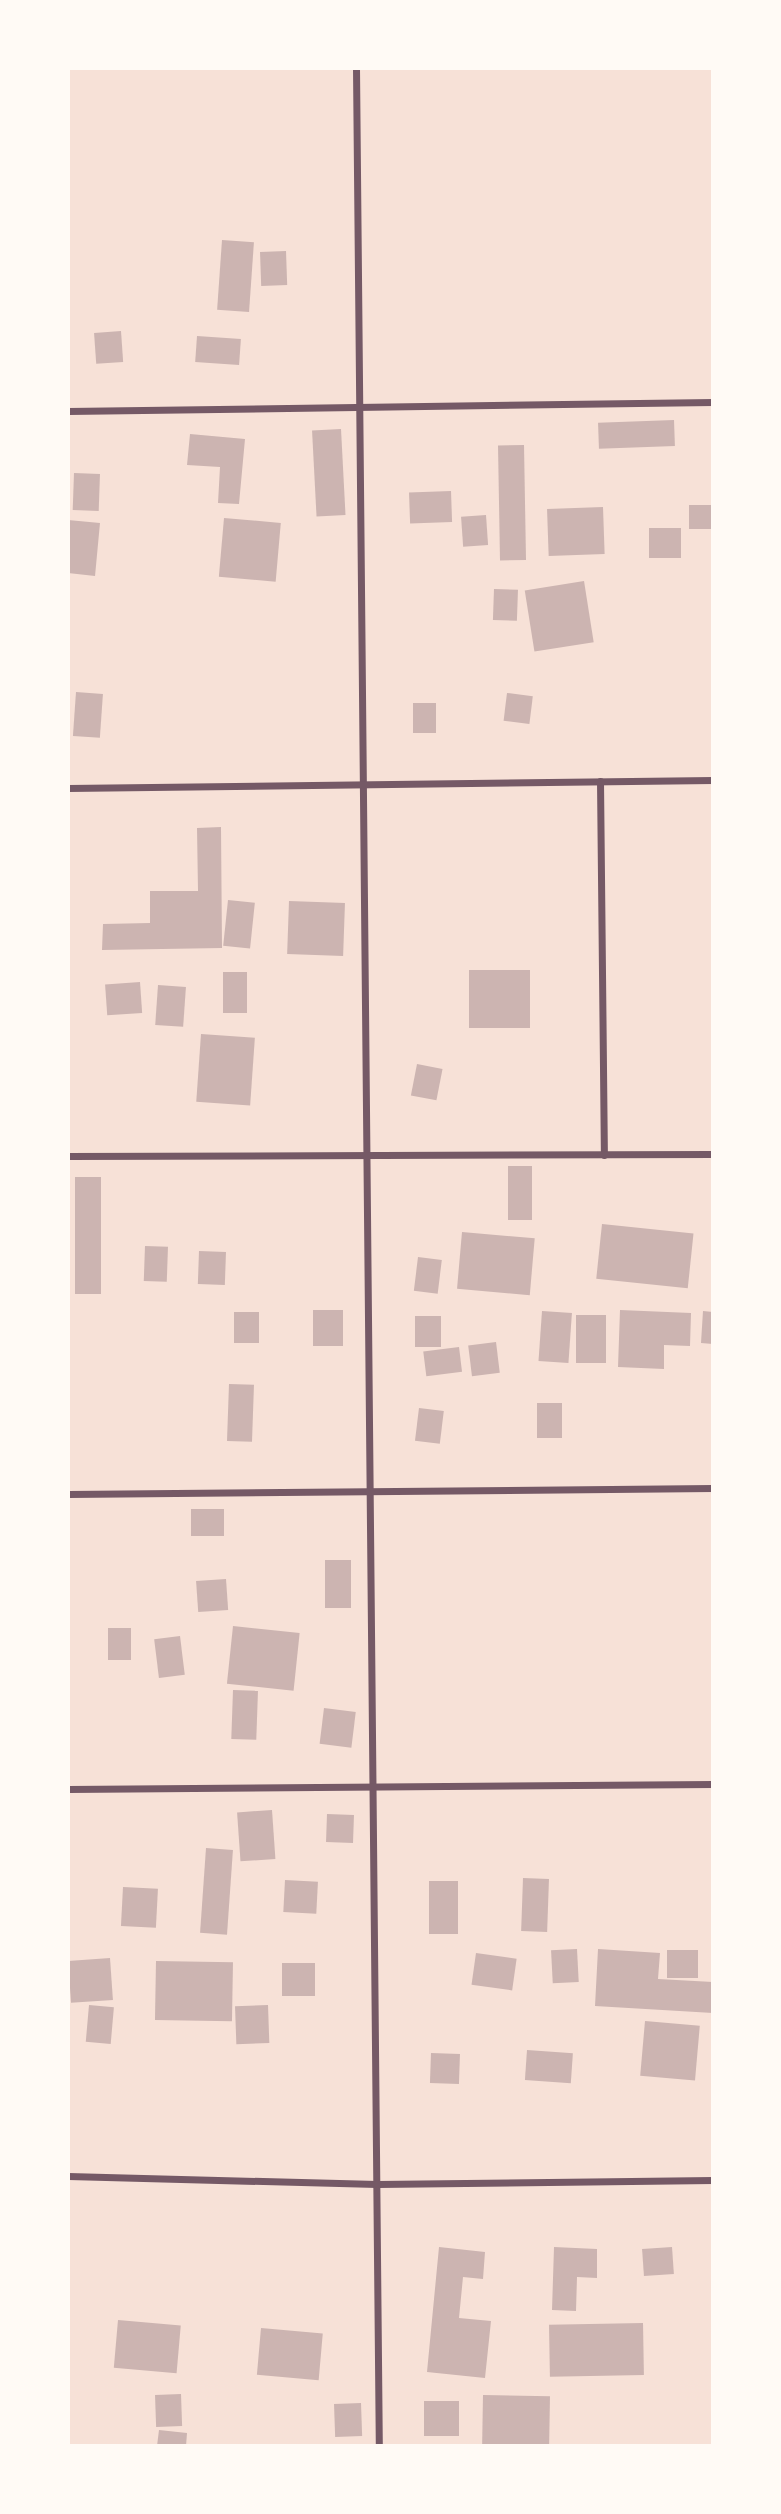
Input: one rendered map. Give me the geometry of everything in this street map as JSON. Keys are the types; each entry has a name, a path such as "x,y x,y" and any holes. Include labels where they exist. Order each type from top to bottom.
{"street":[{"path":"356,68 360,785 373,1495 379,2446"},
{"path":"68,411 713,402"},
{"path":"68,788 713,780"},
{"path":"600,781 604,1155"},
{"path":"68,1156 713,1154"},
{"path":"68,1494 373,1495 713,1488"},
{"path":"68,1789 713,1784"},
{"path":"68,2176 377,2184 713,2180"}],"building":[{"path":"222,240 254,242 249,312 217,310"},
{"path":"286,251 287,285 261,286 260,252"},
{"path":"121,331 123,362 96,364 94,333"},
{"path":"197,336 241,339 239,365 195,362"},
{"path":"674,420 675,446 599,449 598,423"},
{"path":"341,429 346,515 317,516 312,431"},
{"path":"190,434 245,439 239,504 218,503 220,467 187,465"},
{"path":"498,445 524,445 526,560 500,560"},
{"path":"74,473 100,474 99,511 73,510"},
{"path":"451,491 452,522 410,523 409,492"},
{"path":"689,505 713,505 713,529 689,529"},
{"path":"603,507 605,554 549,556 547,509"},
{"path":"486,515 488,545 463,547 461,517"},
{"path":"224,518 281,523 276,582 219,577"},
{"path":"68,520 100,523 95,576 68,573"},
{"path":"649,528 681,528 681,558 649,558"},
{"path":"584,581 594,642 534,652 525,590"},
{"path":"494,589 518,590 517,621 493,620"},
{"path":"76,692 103,694 100,738 73,736"},
{"path":"507,693 533,696 529,724 504,721"},
{"path":"413,703 436,703 436,733 413,733"},
{"path":"221,827 222,948 102,950 103,924 150,923 150,891 198,891 197,828"},
{"path":"228,900 255,903 250,949 223,946"},
{"path":"289,901 345,903 343,956 287,954"},
{"path":"469,970 530,970 530,1028 469,1028"},
{"path":"223,972 247,972 247,1013 223,1013"},
{"path":"140,982 142,1013 107,1015 105,984"},
{"path":"158,985 186,987 183,1027 155,1025"},
{"path":"201,1034 255,1038 250,1106 196,1102"},
{"path":"417,1064 443,1069 436,1100 411,1095"},
{"path":"508,1166 532,1166 532,1220 508,1220"},
{"path":"75,1177 101,1177 101,1294 75,1294"},
{"path":"602,1224 693,1234 688,1288 596,1279"},
{"path":"462,1232 535,1238 530,1295 457,1289"},
{"path":"145,1246 168,1247 167,1282 144,1281"},
{"path":"199,1251 226,1252 225,1285 198,1284"},
{"path":"418,1257 442,1260 438,1294 414,1291"},
{"path":"313,1310 343,1310 343,1346 313,1346"},
{"path":"620,1310 691,1313 690,1346 664,1345 664,1369 618,1367"},
{"path":"542,1311 572,1313 568,1363 539,1361"},
{"path":"703,1311 713,1312 713,1344 701,1343"},
{"path":"234,1312 259,1312 259,1343 234,1343"},
{"path":"576,1315 606,1315 606,1363 576,1363"},
{"path":"415,1316 441,1316 441,1347 415,1347"},
{"path":"496,1342 500,1373 472,1376 468,1345"},
{"path":"459,1347 462,1372 426,1376 423,1351"},
{"path":"229,1384 254,1385 252,1442 227,1441"},
{"path":"537,1403 562,1403 562,1438 537,1438"},
{"path":"419,1408 444,1411 440,1444 415,1441"},
{"path":"191,1509 224,1509 224,1536 191,1536"},
{"path":"325,1560 351,1560 351,1608 325,1608"},
{"path":"226,1579 228,1610 198,1612 196,1581"},
{"path":"233,1626 300,1633 294,1691 227,1684"},
{"path":"108,1628 131,1628 131,1660 108,1660"},
{"path":"180,1636 185,1675 159,1678 154,1639"},
{"path":"233,1690 258,1691 256,1740 231,1739"},
{"path":"324,1708 356,1712 351,1748 320,1744"},
{"path":"272,1810 275,1859 241,1861 237,1812"},
{"path":"327,1814 354,1815 353,1843 326,1842"},
{"path":"206,1848 233,1850 227,1935 200,1933"},
{"path":"523,1878 549,1879 547,1932 521,1931"},
{"path":"285,1880 318,1882 316,1914 283,1912"},
{"path":"429,1881 458,1881 458,1934 429,1934"},
{"path":"123,1887 158,1889 156,1928 121,1926"},
{"path":"577,1949 579,1982 553,1983 551,1950"},
{"path":"598,1949 660,1953 658,1979 713,1982 713,2013 595,2006"},
{"path":"667,1950 698,1950 698,1978 667,1978"},
{"path":"476,1953 517,1959 512,1990 472,1985"},
{"path":"110,1958 113,2000 71,2003 68,1961"},
{"path":"156,1961 233,1962 232,2021 155,2020"},
{"path":"282,1963 315,1963 315,1996 282,1996"},
{"path":"89,2005 114,2007 111,2044 86,2042"},
{"path":"268,2005 269,2043 236,2044 235,2006"},
{"path":"645,2021 700,2026 695,2081 640,2076"},
{"path":"527,2050 573,2053 571,2083 525,2080"},
{"path":"431,2053 460,2054 459,2084 430,2083"},
{"path":"439,2247 485,2252 483,2279 463,2277 459,2318 491,2321 485,2378 427,2372"},
{"path":"554,2247 597,2249 597,2278 577,2277 576,2311 552,2310"},
{"path":"672,2247 674,2274 644,2276 642,2249"},
{"path":"118,2320 181,2325 177,2373 114,2368"},
{"path":"643,2323 644,2375 550,2377 549,2325"},
{"path":"261,2328 323,2333 319,2380 257,2375"},
{"path":"181,2394 182,2426 156,2427 155,2395"},
{"path":"483,2395 550,2396 549,2446 482,2446"},
{"path":"424,2401 459,2401 459,2436 424,2436"},
{"path":"361,2403 362,2436 335,2437 334,2404"},
{"path":"159,2430 187,2433 186,2446 157,2446"}]}
